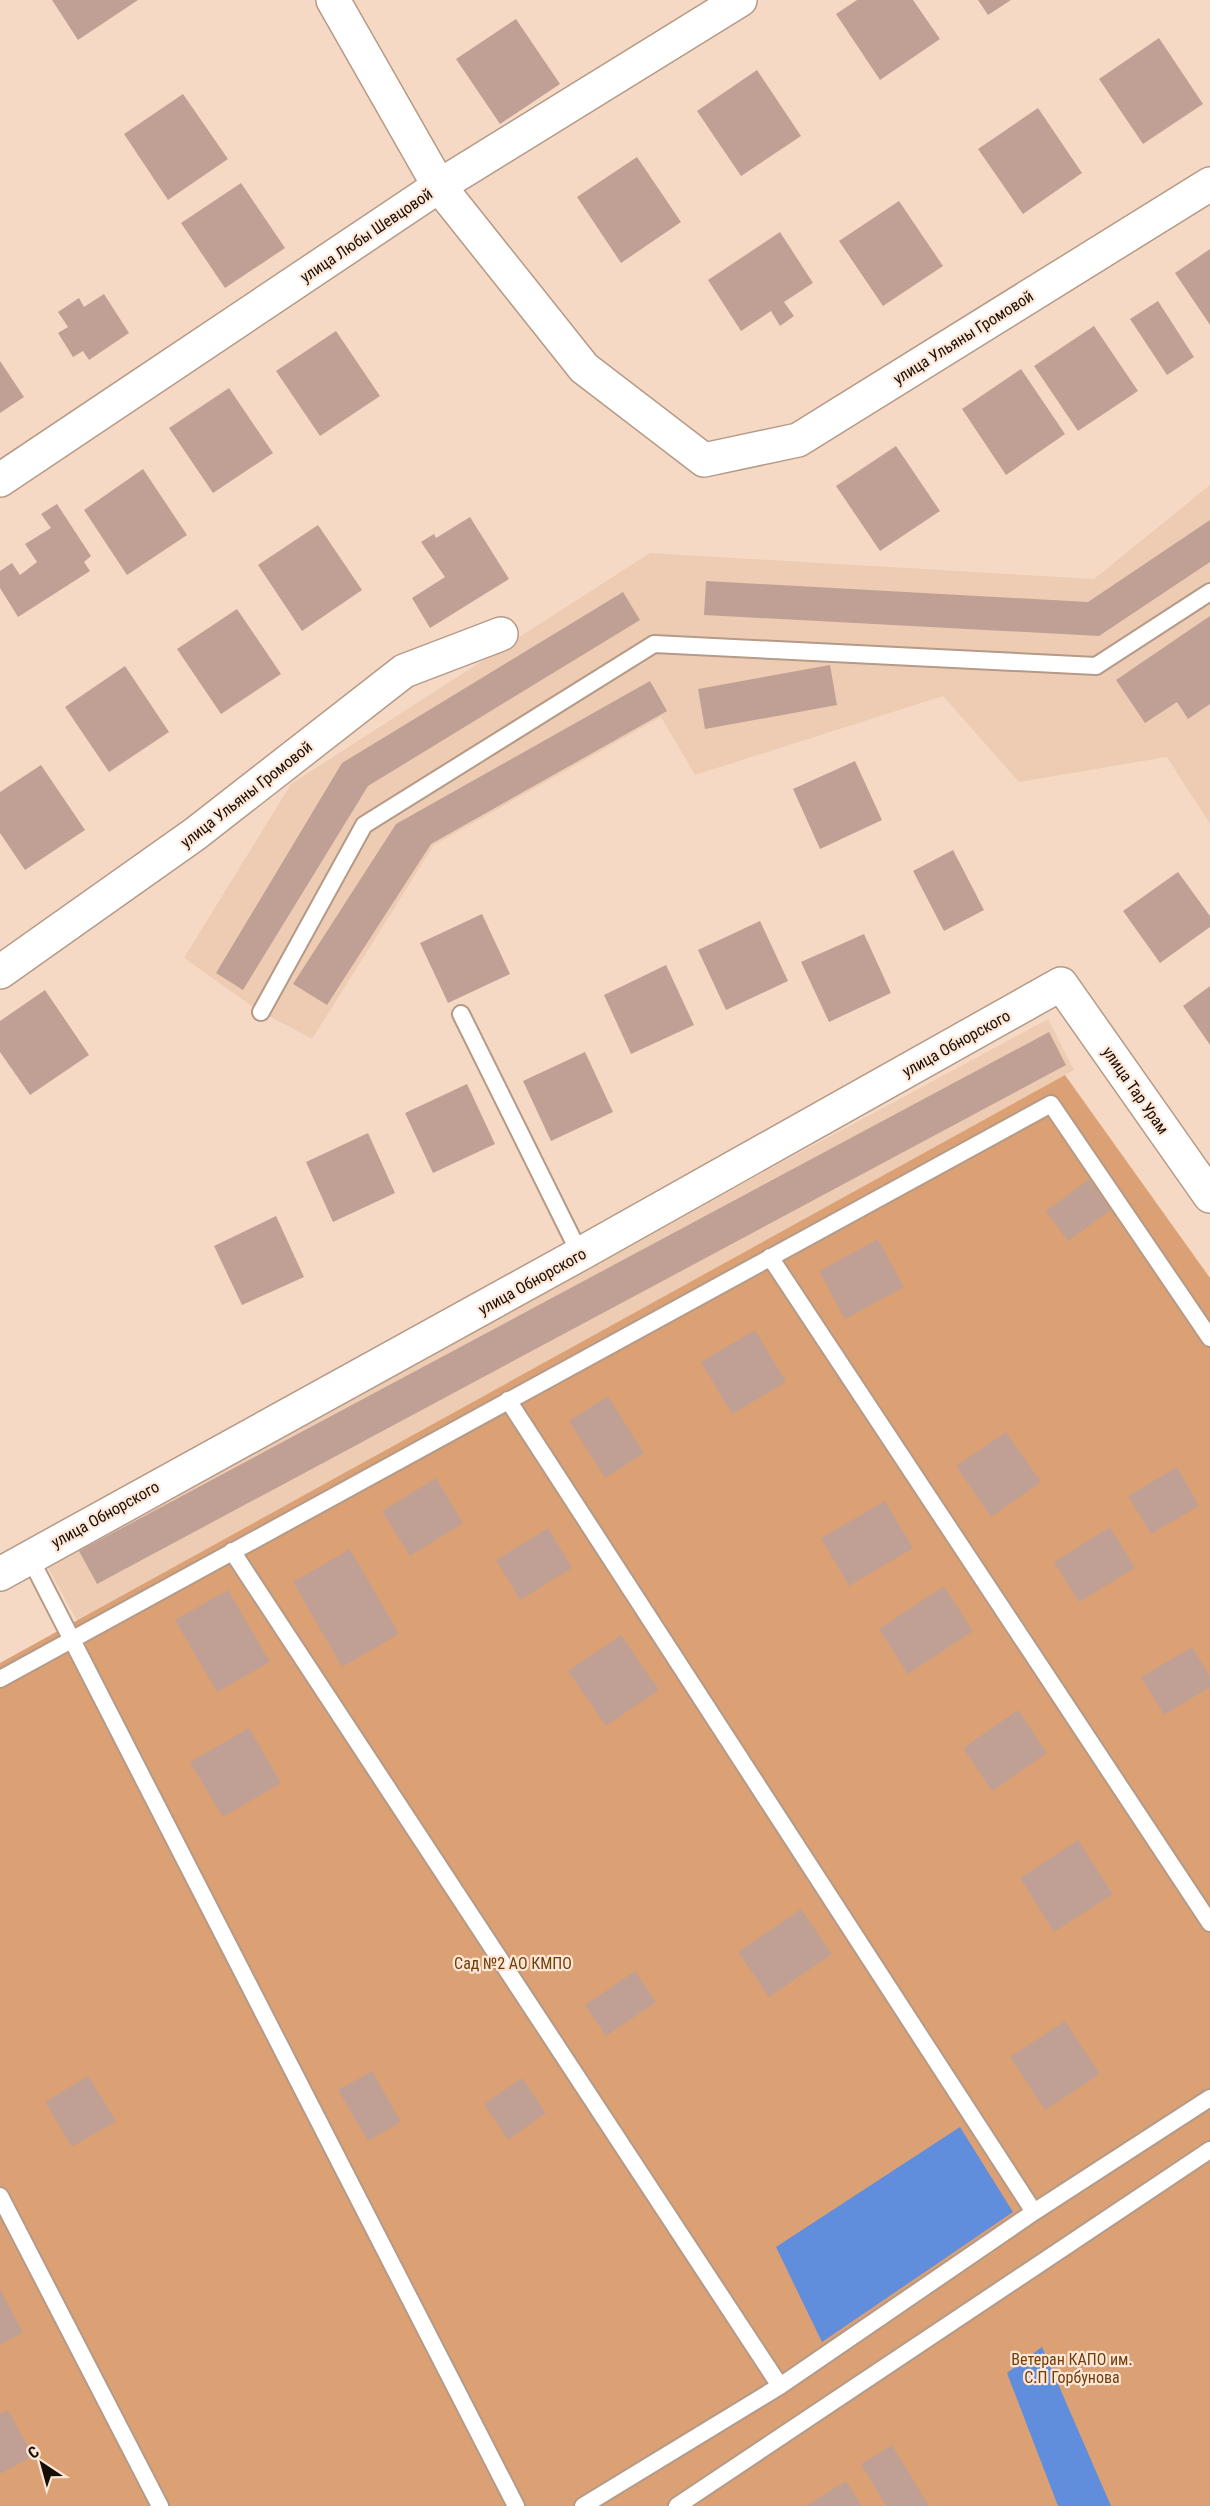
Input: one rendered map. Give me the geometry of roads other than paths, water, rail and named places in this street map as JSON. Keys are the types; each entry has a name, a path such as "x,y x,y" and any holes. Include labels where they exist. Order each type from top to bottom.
{"street":[{"path":"333,0 439,186"},
{"name":"улица Любы Шевцовой","path":"0,480 439,186 740,0"},
{"name":"улица Ульяны Громовой","path":"439,186 584,368 704,460 798,440 1210,184"},
{"name":"улица Ульяны Громовой","path":"0,972 195,834 404,671 501,634"},
{"name":"улица Тар Урам","path":"1061,984 1210,1196"},
{"name":"улица Обнорского","path":"0,1574 580,1254 1061,984"}],"lane":[{"path":"261,1012 364,825 654,644 1096,666 1210,592"},
{"path":"461,1014 580,1254"},
{"path":"0,1679 1051,1104 1210,1338"},
{"path":"770,1257 1210,1923"},
{"path":"508,1400 1034,2212"},
{"path":"232,1551 780,2386"},
{"path":"29,1556 516,2506"},
{"path":"583,2506 780,2386 1034,2212 1210,2098"},
{"path":"677,2506 1210,2150"},
{"path":"0,2196 160,2506"}],"water":[{"path":"960,2127 1013,2212 822,2342 776,2247"},
{"path":"1042,2347 1111,2506 1058,2506 1007,2373"}],"park label":[{"name":"Сад №2 АО КМПО","path":"513,1963"},
{"name":"Ветеран КАПО им. С.П Горбунова","path":"1072,2368"}]}
